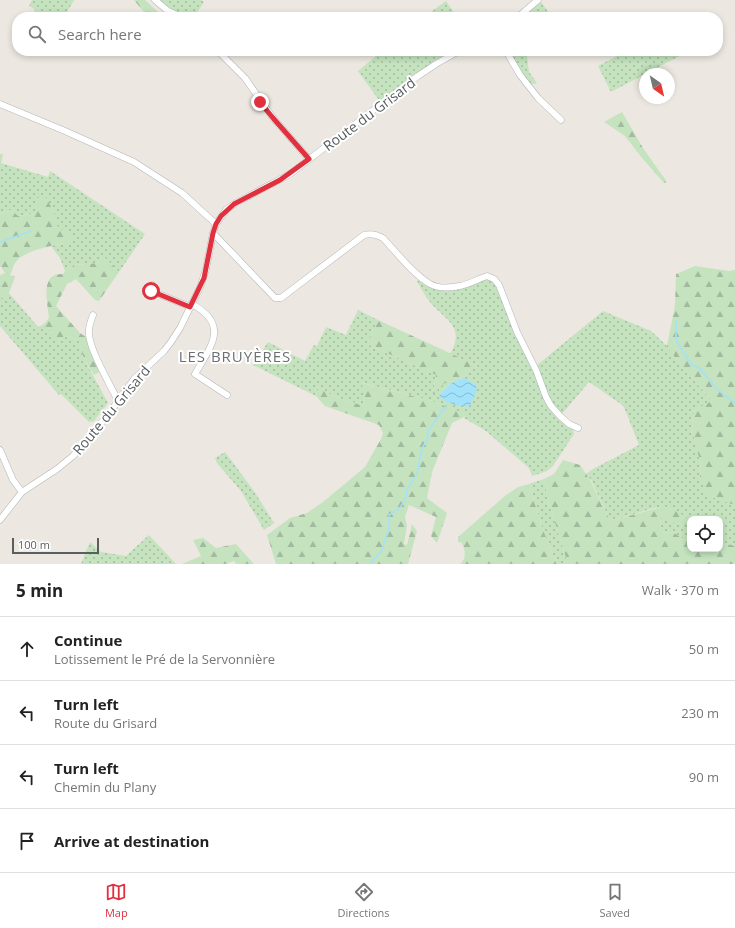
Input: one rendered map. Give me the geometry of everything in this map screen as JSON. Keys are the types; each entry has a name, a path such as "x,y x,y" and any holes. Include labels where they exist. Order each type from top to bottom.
{"street":[{"path":"155,0 170,12"},
{"path":"524,12 538,0"},
{"path":"223,56 245,78 269,114 309,159"},
{"name":"Route du Grisard","path":"0,520 22,492 66,463 97,428 134,379 164,351 180,328 204,278 213,233 216,224 226,210 234,204 280,180 418,76 450,56"},
{"path":"509,56 520,75 538,98 561,120"},
{"path":"0,104 134,162 182,193 216,224"},
{"path":"213,233 275,298 281,298 364,235 370,233 382,238 418,275 430,284 441,288 448,288 467,284 487,276 494,279 499,285 517,332 536,370 551,406 569,424 578,428"},
{"path":"152,285 151,291 200,309 209,317 215,334 212,345 195,374 227,395"},
{"path":"93,315 89,328 89,338 118,401"},
{"path":"0,450 13,480 22,492"}],"green space":[{"path":"32,0 74,0 67,12 34,12 35,10 29,5"},
{"path":"134,0 145,0 158,12 144,12"},
{"path":"201,0 204,2 197,12 175,12 158,1"},
{"path":"446,1 454,12 431,12"},
{"path":"541,2 548,12 528,12"},
{"path":"376,56 442,56 381,103 358,71"},
{"path":"512,56 527,56 529,72 537,83 530,85 521,73"},
{"path":"617,56 679,56 657,68 639,68 639,77 611,92 598,66"},
{"path":"622,112 643,148 667,182 664,183 625,136 604,122"},
{"path":"0,154 3,155 1,163 48,177 50,171 145,234 119,272 104,257 97,263 75,265 65,271 60,258 51,246 69,242 35,213 17,216 11,210 0,214"},
{"path":"46,197 58,221 55,224 72,237 70,242 32,251 19,258 10,275 15,277 9,293 0,299 0,275 5,273 0,266 0,214 11,210 18,216 35,213 36,198"},
{"path":"104,257 119,272 99,301 95,300 76,279 67,284 56,306 80,333 86,337 101,371 94,375 84,359 79,341 68,336 59,340 44,324 49,318 47,289 50,279 54,275 63,274 75,265 97,263"},
{"path":"695,266 729,271 735,270 735,505 711,497 705,492 700,476 701,466 692,429 693,415 697,409 712,401 678,362 667,346 675,305 676,274"},
{"path":"484,279 490,280 497,286 514,330 562,422 573,430 574,434 553,466 547,471 532,476 529,468 486,431 464,418 467,415 432,401 363,383 364,406 333,396 319,387 316,396 253,365 268,342 305,361 314,345 317,346 326,327 346,335 358,310 378,320 367,344 436,375 433,393 447,381 453,382 439,395 475,384 464,378 466,372 478,367 450,354 456,337 455,330 452,324 428,300 417,281 419,280 437,290 449,290"},
{"path":"9,293 38,327 44,324 59,340 68,336 79,341 84,359 108,403 94,421 89,422 61,394 59,395 0,326 0,299"},
{"path":"603,311 651,331 667,346 678,362 712,401 697,409 693,415 692,429 701,466 700,476 712,497 735,505 735,546 728,544 723,546 723,516 687,516 687,541 674,533 660,532 661,518 685,526 674,509 661,507 614,520 609,518 591,480 586,474 639,445 624,407 589,382 561,415 552,404 536,366"},
{"path":"378,320 478,367 466,372 464,378 453,382 447,381 433,394 436,375 367,344"},
{"path":"362,383 432,401 468,415 452,423 432,472 427,498 447,513 437,543 431,536 436,517 409,505 405,517 407,526 404,544 407,545 412,524 417,531 408,564 276,564 267,535 290,518 307,513 323,502 365,467 381,439 383,433 379,425 325,406 316,396 319,387 333,396 364,406"},
{"path":"225,452 254,491 274,523 264,530 241,491 217,463 215,458"},
{"path":"563,460 580,465 590,480 609,518 614,520 661,507 674,509 687,518 685,526 661,518 660,532 674,533 687,541 687,552 723,552 723,546 728,544 735,546 735,564 568,564 548,500 544,479 554,474"},
{"path":"544,479 548,500 568,564 557,564 543,530 529,484"},
{"path":"529,484 543,530 557,564 460,564 464,559 465,554 462,543 458,542 458,537 506,495 518,487"},
{"path":"149,535 176,564 81,564 90,542 101,552 126,556"},
{"path":"203,538 216,548 236,544 254,564 236,564 234,561 226,564 182,564 201,556 193,540"}],"water":[{"path":"464,378 475,384 477,389 472,402 468,407 452,404 441,398 439,395 453,382"}],"waterway":[{"path":"0,242 31,231"},
{"path":"676,321 677,342 691,364 700,369 719,391 735,403"},
{"path":"371,564 381,552 389,531 389,515 400,508 406,497 407,489 417,474 422,448 428,439 428,431 446,406"}],"district":[{"name":"LES BRUYÈRES","path":"235,356"}],"route":[{"path":"151,291 190,307 204,278 213,233 221,216 234,204 270,186 290,174 309,159 260,102"}]}
